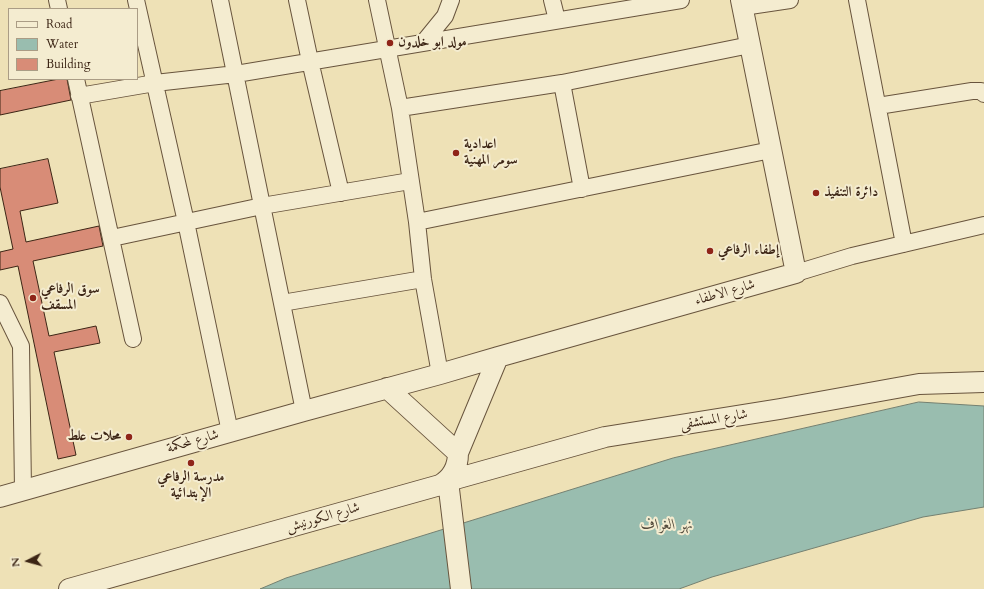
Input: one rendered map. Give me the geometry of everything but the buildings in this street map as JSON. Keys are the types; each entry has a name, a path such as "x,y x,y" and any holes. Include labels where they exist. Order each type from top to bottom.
{"street":[{"path":"220,0 304,411"},
{"path":"297,0 341,193"},
{"path":"377,0 400,108 417,222 423,279 440,374"},
{"path":"422,43 445,16 451,0"},
{"path":"552,0 557,20"},
{"path":"80,96 155,83 236,74 681,0"},
{"path":"790,0 742,4 796,273 852,256 984,225"},
{"path":"857,0 904,244"},
{"path":"138,9 186,222 230,432"},
{"path":"400,108 562,83 750,45"},
{"path":"76,80 133,339"},
{"path":"562,83 582,189"},
{"path":"878,106 972,91 981,92 984,94"},
{"path":"417,222 771,150"},
{"path":"112,238 262,206 410,181"},
{"name":"شارع الاطفاء","path":"387,388 796,273"},
{"path":"282,303 423,279"},
{"path":"0,303 21,346 23,490"},
{"path":"461,589 448,481 456,469 458,453 498,357"},
{"name":"شارع المستشفى","path":"448,481 605,437 773,410 920,384 984,382"},
{"path":"387,388 458,453"},
{"name":"شارع لمحكمة","path":"0,497 387,388"},
{"name":"شارع الكورنيش","path":"69,589 431,488 448,481"}],"water":[{"name":"نهر الغراف","path":"919,402 984,406 984,507 923,517 712,577 679,589 260,589 286,578 673,458"}],"place":[{"name":"مولد ابو خلدون","path":"390,43"},
{"name":"اعدادية سومر المهنية","path":"456,153"},
{"name":"دائرة التنفيذ","path":"816,193"},
{"name":"إطفاء الرفاعي","path":"710,251"},
{"name":"سوق الرفاعي المسقف","path":"33,298"},
{"name":"محلات علط","path":"129,437"},
{"name":"مدرسة الرفاعي الإبتدائية","path":"191,463"}]}
